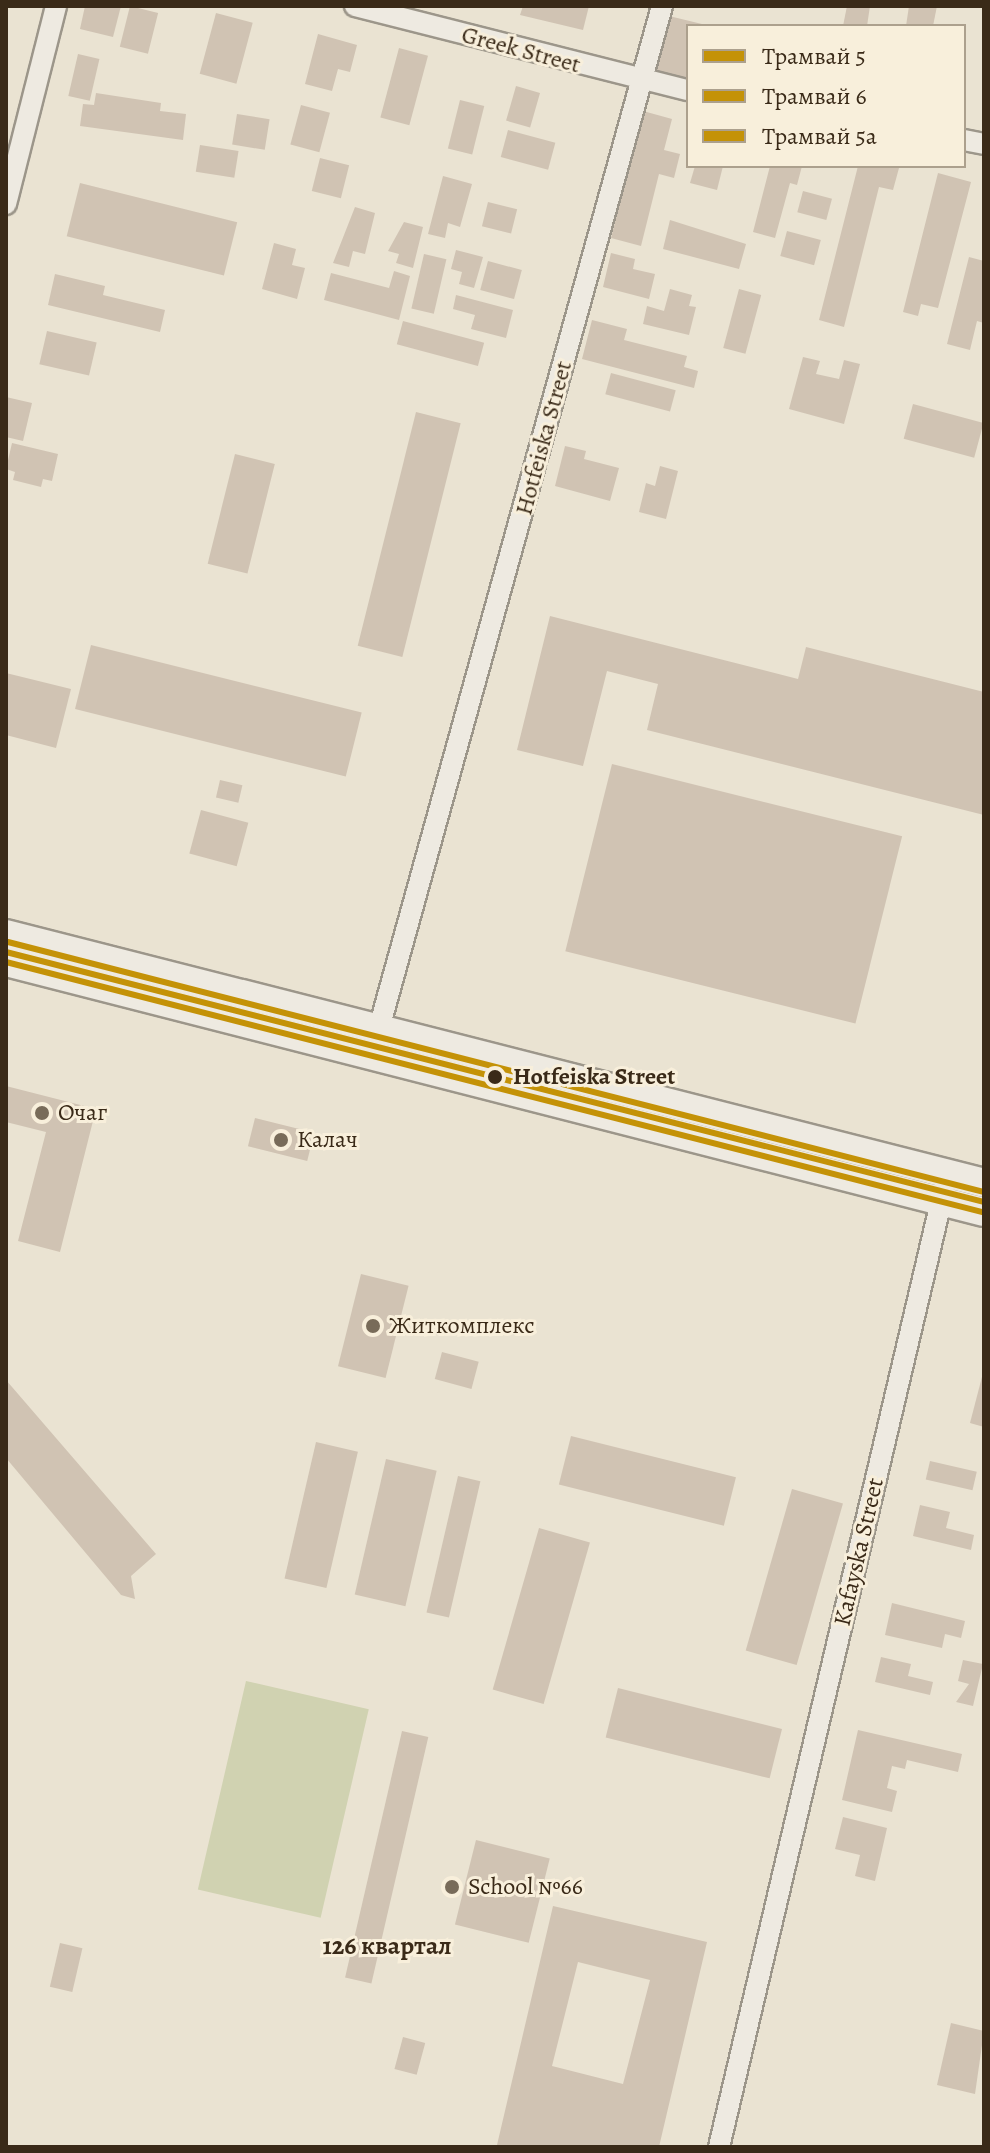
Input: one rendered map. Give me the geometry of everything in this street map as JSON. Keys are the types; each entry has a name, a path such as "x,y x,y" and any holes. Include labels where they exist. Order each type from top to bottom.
{"main road":[{"path":"6,934 375,1042 944,1187 984,1212"},
{"path":"6,962 375,1042"},
{"path":"944,1187 984,1183"}],"street":[{"path":"6,204 56,6"},
{"name":"Greek Street","path":"355,6 641,81 686,90"},
{"name":"Hotfeiska Street","path":"375,1042 662,6"},
{"name":"Kafayska Street","path":"719,2147 944,1187"}],"green space":[{"path":"246,1681 369,1709 321,1918 198,1890"}],"building":[{"path":"85,6 121,6 113,37 80,29"},
{"path":"130,6 158,13 148,54 120,47"},
{"path":"523,6 589,6 583,30 520,15"},
{"path":"847,6 870,6 867,24 843,24"},
{"path":"909,6 937,6 933,24 906,24"},
{"path":"216,13 253,23 236,84 200,74"},
{"path":"665,15 702,24 686,24 686,78 652,70"},
{"path":"318,34 357,45 350,72 338,69 332,91 305,84"},
{"path":"399,48 428,56 409,125 380,118"},
{"path":"78,54 99,59 90,101 68,96"},
{"path":"516,86 540,93 530,127 506,121"},
{"path":"96,93 161,103 160,111 186,114 183,140 80,126 83,104 94,105"},
{"path":"460,100 484,106 472,155 448,149"},
{"path":"301,105 330,113 319,152 290,145"},
{"path":"643,111 672,119 664,150 680,154 674,178 659,174 641,246 611,238"},
{"path":"237,114 270,119 265,150 232,145"},
{"path":"508,130 555,143 548,170 501,157"},
{"path":"200,145 239,151 234,178 196,172"},
{"path":"320,158 349,165 341,198 312,191"},
{"path":"694,168 722,168 717,190 690,183"},
{"path":"769,168 801,168 797,185 790,183 775,238 753,232"},
{"path":"857,168 899,168 893,190 879,187 844,327 819,320"},
{"path":"938,173 971,182 938,308 921,304 918,316 903,312"},
{"path":"443,176 472,184 460,227 448,223 445,238 428,234"},
{"path":"80,183 237,222 224,276 67,236"},
{"path":"803,191 832,199 826,220 797,212"},
{"path":"488,202 517,209 511,234 482,226"},
{"path":"355,207 375,213 365,254 353,251 349,267 333,263"},
{"path":"670,220 746,244 739,269 663,249"},
{"path":"404,222 423,227 413,268 396,263 399,254 388,251"},
{"path":"787,231 821,240 814,265 780,256"},
{"path":"274,243 296,249 292,265 305,268 297,299 262,289"},
{"path":"456,250 483,257 474,288 459,284 462,272 451,269"},
{"path":"611,253 635,259 633,269 655,274 649,299 603,287"},
{"path":"424,254 446,259 434,314 411,309"},
{"path":"969,257 984,261 984,323 977,321 970,350 947,344"},
{"path":"488,261 522,270 514,299 480,290"},
{"path":"394,271 410,276 399,320 324,300 331,273 389,288"},
{"path":"55,274 105,286 103,295 165,310 160,332 48,305"},
{"path":"670,289 692,295 689,306 696,307 689,335 643,324 647,306 664,311"},
{"path":"739,289 761,295 745,354 723,348"},
{"path":"456,295 513,310 506,338 471,329 475,315 453,309"},
{"path":"592,320 627,329 624,340 687,356 684,367 698,371 694,388 582,359"},
{"path":"403,321 484,343 478,366 397,344"},
{"path":"47,331 97,342 89,376 39,364"},
{"path":"803,357 820,361 816,374 839,379 844,360 860,364 844,424 789,409"},
{"path":"611,373 676,390 670,412 605,394"},
{"path":"6,397 32,403 23,441 6,437"},
{"path":"913,404 984,423 974,458 904,439"},
{"path":"416,412 461,423 402,657 358,646"},
{"path":"12,443 58,454 52,481 43,479 41,487 13,480 15,472 6,469"},
{"path":"565,446 586,451 584,459 619,468 610,501 555,486"},
{"path":"235,454 275,464 247,574 208,564"},
{"path":"660,466 678,471 666,519 639,512 646,483 655,486"},
{"path":"550,616 798,679 806,647 984,692 984,815 647,730 658,684 607,671 583,766 517,750"},
{"path":"91,645 362,712 346,777 75,709"},
{"path":"6,673 71,689 56,748 6,735"},
{"path":"612,764 902,836 855,1024 565,951"},
{"path":"220,780 242,785 238,803 216,798"},
{"path":"201,810 248,823 237,866 189,853"},
{"path":"6,1086 96,1109 60,1252 18,1241 46,1132 6,1122"},
{"path":"255,1118 314,1133 307,1161 248,1146"},
{"path":"361,1274 409,1286 386,1378 338,1366"},
{"path":"442,1352 479,1362 471,1389 435,1379"},
{"path":"984,1374 984,1427 970,1423"},
{"path":"6,1380 156,1554 131,1576 135,1599 121,1595 6,1458"},
{"path":"571,1436 736,1477 724,1526 559,1485"},
{"path":"316,1442 358,1452 326,1588 285,1578"},
{"path":"386,1459 437,1471 405,1606 355,1594"},
{"path":"930,1461 977,1472 972,1490 926,1480"},
{"path":"458,1476 480,1481 449,1618 427,1612"},
{"path":"792,1489 843,1504 797,1665 746,1650"},
{"path":"920,1505 950,1512 946,1528 974,1535 971,1550 913,1536"},
{"path":"539,1528 590,1543 544,1704 493,1689"},
{"path":"892,1603 965,1621 961,1638 945,1634 942,1648 885,1635"},
{"path":"881,1657 911,1664 908,1676 933,1682 930,1695 875,1682"},
{"path":"963,1660 983,1664 973,1706 956,1702 969,1684 958,1681"},
{"path":"618,1688 782,1729 770,1778 606,1737"},
{"path":"858,1730 962,1754 958,1772 907,1760 905,1769 892,1766 887,1788 897,1791 892,1812 842,1800"},
{"path":"402,1731 428,1737 371,1984 345,1978"},
{"path":"843,1817 887,1828 875,1881 855,1876 860,1855 835,1849"},
{"path":"476,1840 550,1858 529,1943 455,1924"},
{"path":"553,1906 707,1942 659,2147 497,2145","holes":["578,1962 650,1980 623,2084 552,2066"]},
{"path":"60,1943 82,1948 72,1992 50,1987"},
{"path":"951,2023 984,2031 975,2094 937,2085"},
{"path":"403,2037 425,2043 417,2075 394,2069"}],"tram line":[{"name":"5а","path":"8,942 984,1192"},
{"name":"5","path":"6,952 984,1202"},
{"name":"6","path":"6,962 982,1212"}],"place":[{"name":"Hotfeiska Street","path":"495,1077"},
{"name":"Очаг","path":"42,1113"},
{"name":"Калач","path":"281,1140"},
{"name":"Житкомплекс","path":"373,1326"},
{"name":"School №66","path":"452,1887"}],"district":[{"name":"126 квартал","path":"387,1946"}]}
